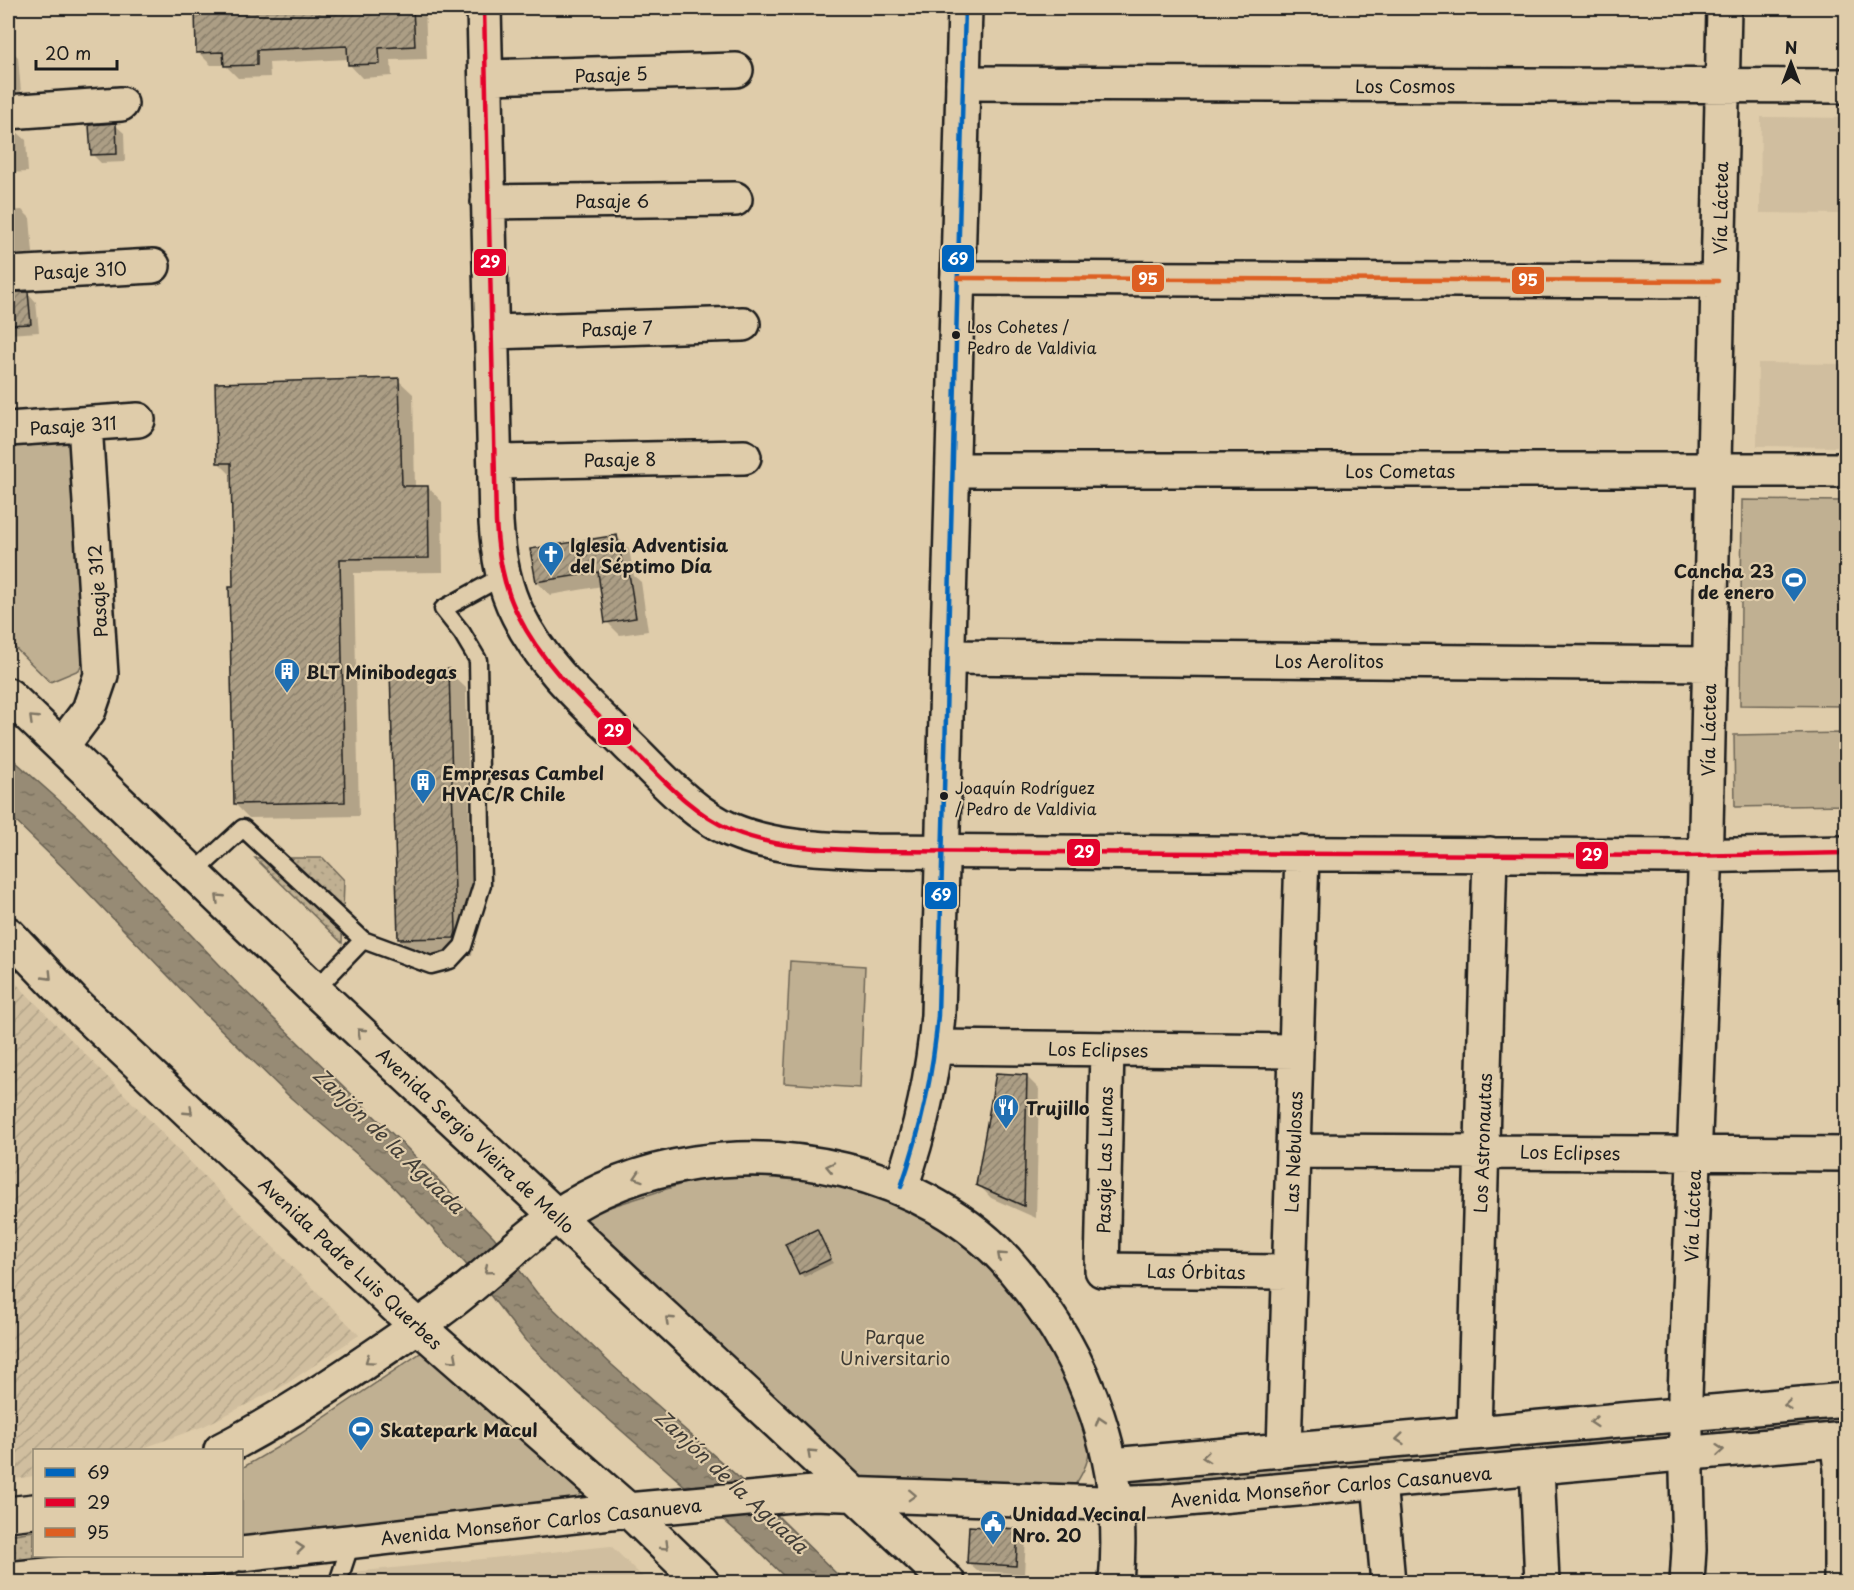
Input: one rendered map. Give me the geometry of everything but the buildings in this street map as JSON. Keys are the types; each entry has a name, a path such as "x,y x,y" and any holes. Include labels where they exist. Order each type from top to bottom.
{"street":[{"path":"484,8 496,522 503,576 517,614 547,662 680,795 712,820 747,836 790,845 875,851 1706,856 1846,853"},
{"path":"901,1187 920,1127 935,1047 965,8"},
{"name":"Vía Láctea","path":"1687,1582 1685,1415 1706,856 1725,8"},
{"name":"Pasaje 5","path":"486,77 736,70"},
{"name":"Los Cosmos","path":"963,83 1846,86"},
{"path":"8,112 121,104"},
{"name":"Pasaje 6","path":"488,202 735,200"},
{"name":"Pasaje 310","path":"8,274 153,266"},
{"path":"958,278 1718,280"},
{"name":"Pasaje 7","path":"491,332 743,324"},
{"name":"Pasaje 311","path":"8,429 138,420"},
{"name":"Pasaje 312","path":"62,746 89,710 101,675 85,424"},
{"name":"Pasaje 8","path":"495,462 744,457"},
{"name":"Los Cometas","path":"953,470 1846,470"},
{"name":"Los Aerolitos","path":"947,657 1710,664"},
{"name":"Avenida Sergio Vieira de Mello","path":"8,695 315,990 948,1582"},
{"name":"Las Nebulosas","path":"1284,1450 1302,854"},
{"name":"Los Astronautas","path":"1474,1432 1490,854"},
{"name":"Avenida Padre Luis Querbes","path":"8,934 85,1013 417,1326 643,1509 702,1582"},
{"name":"Los Eclipses","path":"935,1047 1296,1051"},
{"name":"Pasaje Las Lunas","path":"1102,1270 1107,1049"},
{"name":"Los Eclipses","path":"1293,1151 1846,1154"},
{"path":"223,1449 272,1424 325,1391 450,1302 557,1215 611,1187 671,1167 702,1162 738,1159 801,1161 865,1175 901,1187 971,1231 1009,1263 1030,1288 1067,1344 1088,1387 1112,1465 1119,1528 1116,1582"},
{"name":"Las Órbitas","path":"1102,1270 1289,1272"},
{"path":"1112,1465 1846,1400"},
{"path":"1841,1582 1842,1439"},
{"name":"Avenida Monseñor Carlos Casanueva","path":"243,1554 643,1509 813,1493 1118,1503 1379,1482 1842,1439"},
{"path":"1537,1467 1542,1582"},
{"path":"1379,1482 1388,1582"},
{"path":"8,1514 33,1511"},
{"path":"8,1579 221,1557"}],"lane":[{"path":"194,873 243,828 363,940 431,965 450,960 463,946 482,885 478,660 462,633 443,609 503,576"},
{"path":"315,990 363,940"},
{"path":"338,1582 351,1543"}],"shaded area":[{"path":"1761,117 1846,118 1846,214 1760,213"},
{"path":"1758,363 1846,364 1846,447 1757,446"},
{"path":"8,975 359,1335 285,1385 204,1426 141,1449 33,1449 33,1476 8,1480"},
{"path":"611,1546 648,1582 255,1582"}],"green space":[{"path":"76,438 90,644 79,670 50,682 8,641 8,442"},
{"name":"Cancha 23 de enero","path":"1742,500 1846,501 1846,706 1740,705"},
{"path":"1846,733 1846,805 1735,807 1734,735"},
{"path":"255,858 323,858 344,880 342,943"},
{"path":"790,961 865,966 860,1088 784,1083"},
{"name":"Parque Universitario","path":"764,1177 835,1184 883,1198 918,1215 951,1236 981,1260 1008,1288 1032,1319 1053,1353 1086,1426 1090,1448 1088,1459 1075,1485 861,1480 575,1218 701,1178"},
{"path":"422,1352 581,1493 572,1509 243,1543 243,1467 300,1434"},
{"path":"1846,1411 1846,1426 1700,1439 1699,1424"},
{"path":"1667,1427 1668,1442 1131,1490 1130,1476"},
{"path":"33,1531 33,1557 94,1557 8,1567 8,1535"}],"water":[{"name":"Zanjón de la Aguada","path":"8,755 80,819 240,986 407,1148 494,1237 537,1293 612,1365 735,1474 845,1582 790,1582 751,1544 574,1389 525,1340 465,1263 385,1178 291,1098 8,814"}],"transit line":[{"name":"29","path":"484,8 496,522 505,582 518,615 554,669 583,701 702,814 731,830 766,841 820,848 875,851 1684,856 1846,853"},
{"name":"69","path":"901,1187 925,1102 938,1015 965,8"},
{"name":"95","path":"958,278 1718,281"}],"place":[{"name":"Los Cohetes / Pedro de Valdivia","path":"956,335"},
{"name":"Iglesia Adventisia del Séptimo Día","path":"551,577"},
{"name":"Cancha 23 de enero","path":"1794,603"},
{"name":"BLT Minibodegas","path":"287,694"},
{"name":"Joaquín Rodríguez / Pedro de Valdivia","path":"944,796"},
{"name":"Empresas Cambel HVAC/R Chile","path":"423,805"},
{"name":"Trujillo","path":"1006,1130"},
{"name":"Skatepark Macul","path":"361,1452"},
{"name":"Unidad Vecinal Nro. 20","path":"993,1546"}]}
